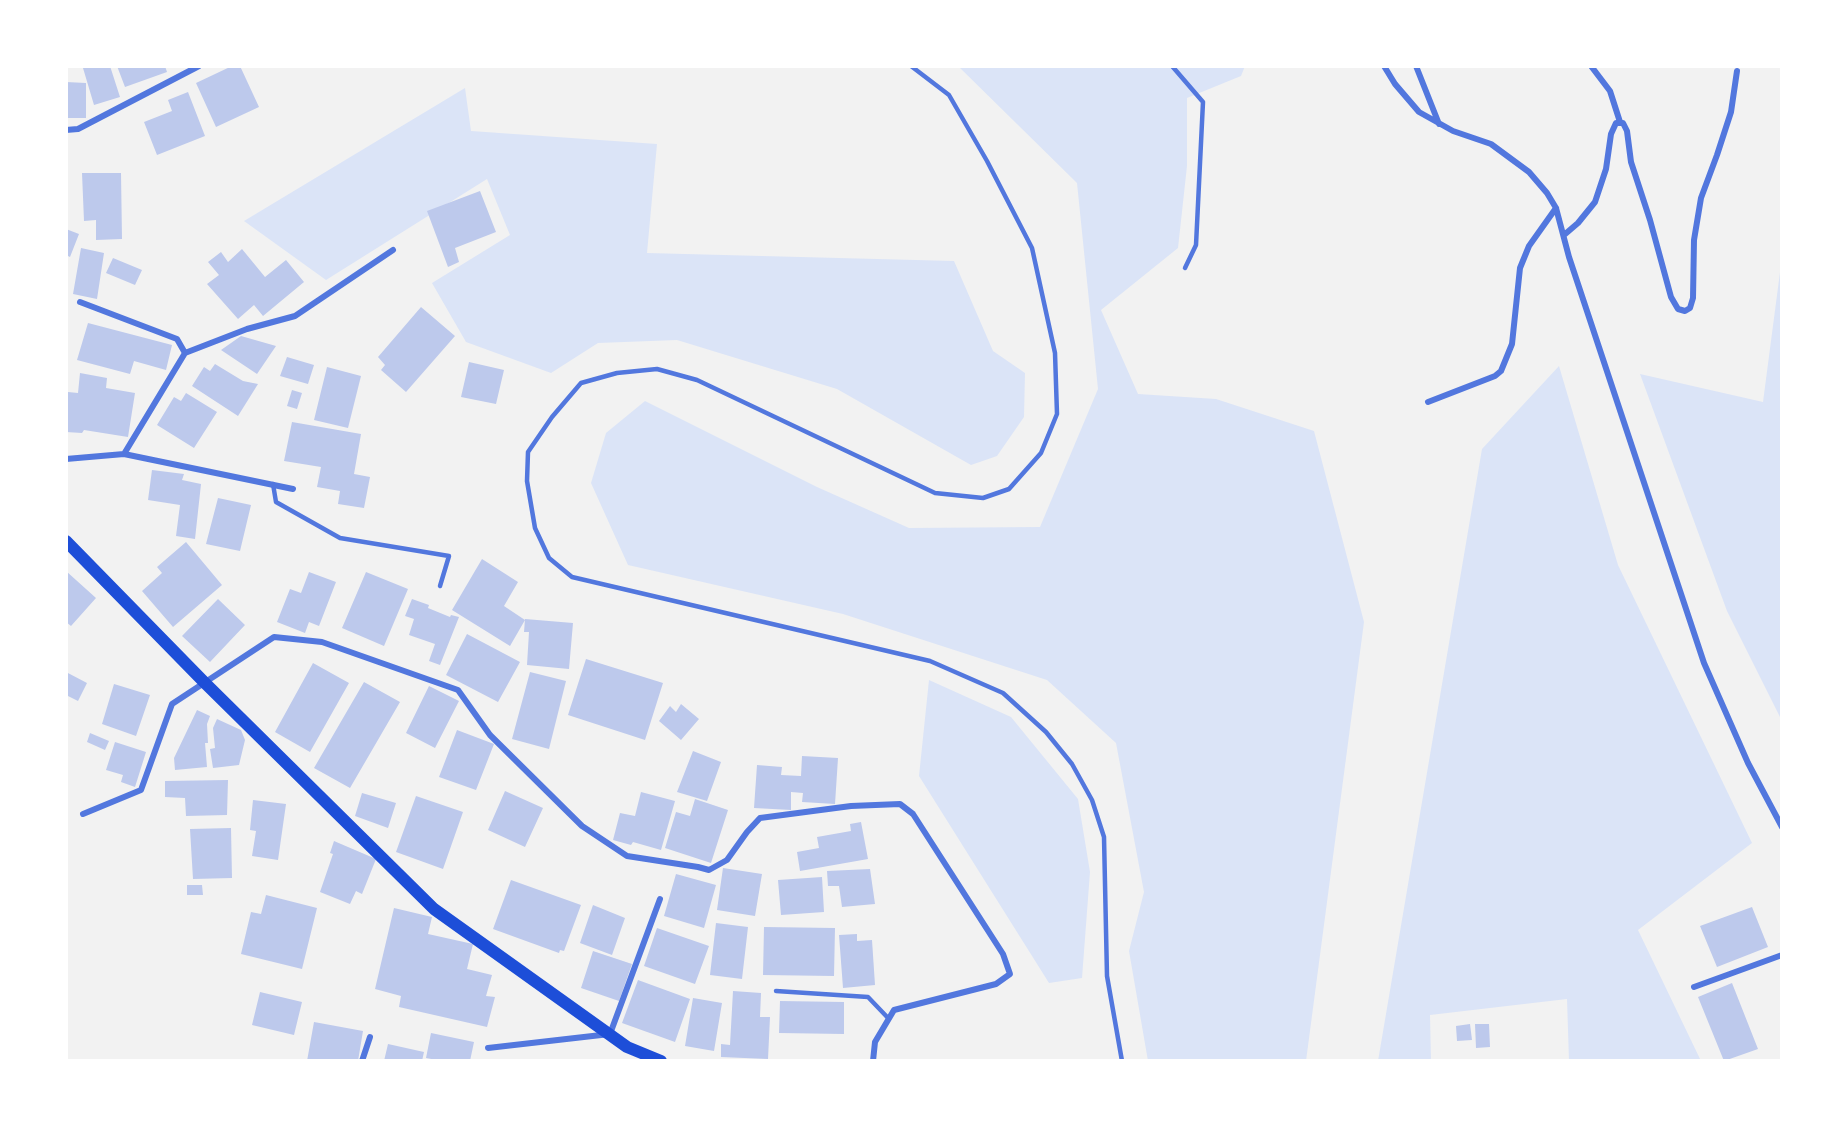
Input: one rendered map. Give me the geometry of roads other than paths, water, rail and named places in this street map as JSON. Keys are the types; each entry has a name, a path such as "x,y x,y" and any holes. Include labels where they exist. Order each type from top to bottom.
{"main road":[{"path":"66,541 204,682 434,909 627,1047 661,1061"}],"street":[{"path":"66,130 78,129 199,66"},
{"path":"1384,66 1395,84 1419,112 1453,131 1491,144 1529,172 1547,193 1556,208 1569,257 1704,663 1748,763 1782,827"},
{"path":"1416,66 1440,124"},
{"path":"1591,66 1610,91 1620,122 1627,131 1631,162 1650,220 1664,275 1678,309 1684,311 1689,308 1693,298 1694,240 1701,198 1731,112 1737,71"},
{"path":"1564,235 1578,223 1594,202 1606,169 1611,134 1616,123 1620,122"},
{"path":"1428,402 1495,376 1501,371 1512,344 1520,268 1529,246 1556,208"},
{"path":"124,454 186,352 247,329 295,316 393,250"},
{"path":"80,302 177,339 186,352"},
{"path":"66,459 124,454 293,489"},
{"path":"83,814 141,790 172,704 274,638 322,642 458,690 490,735 582,826 627,856 709,870 727,860 760,818 851,806 900,804 913,814 997,944 1010,974 996,984 894,1010 875,1042 873,1061"},
{"path":"488,1048 610,1034 660,899"},
{"path":"1694,987 1782,955"},
{"path":"362,1061 370,1037"}],"lane":[{"path":"911,66 949,95 987,161 1032,248 1055,353 1057,414 1041,453 1009,489 983,498 935,493 698,380 657,369 617,373 581,384 552,417 528,452 527,482 535,528 549,558 572,577 930,661 1004,693 1038,724 1072,764 1092,800 1104,837 1107,976 1122,1061"},
{"path":"1172,66 1203,102 1196,245 1185,268"},
{"path":"273,484 276,502 340,538 449,556 440,586"},
{"path":"776,991 868,997 889,1019"}]}
